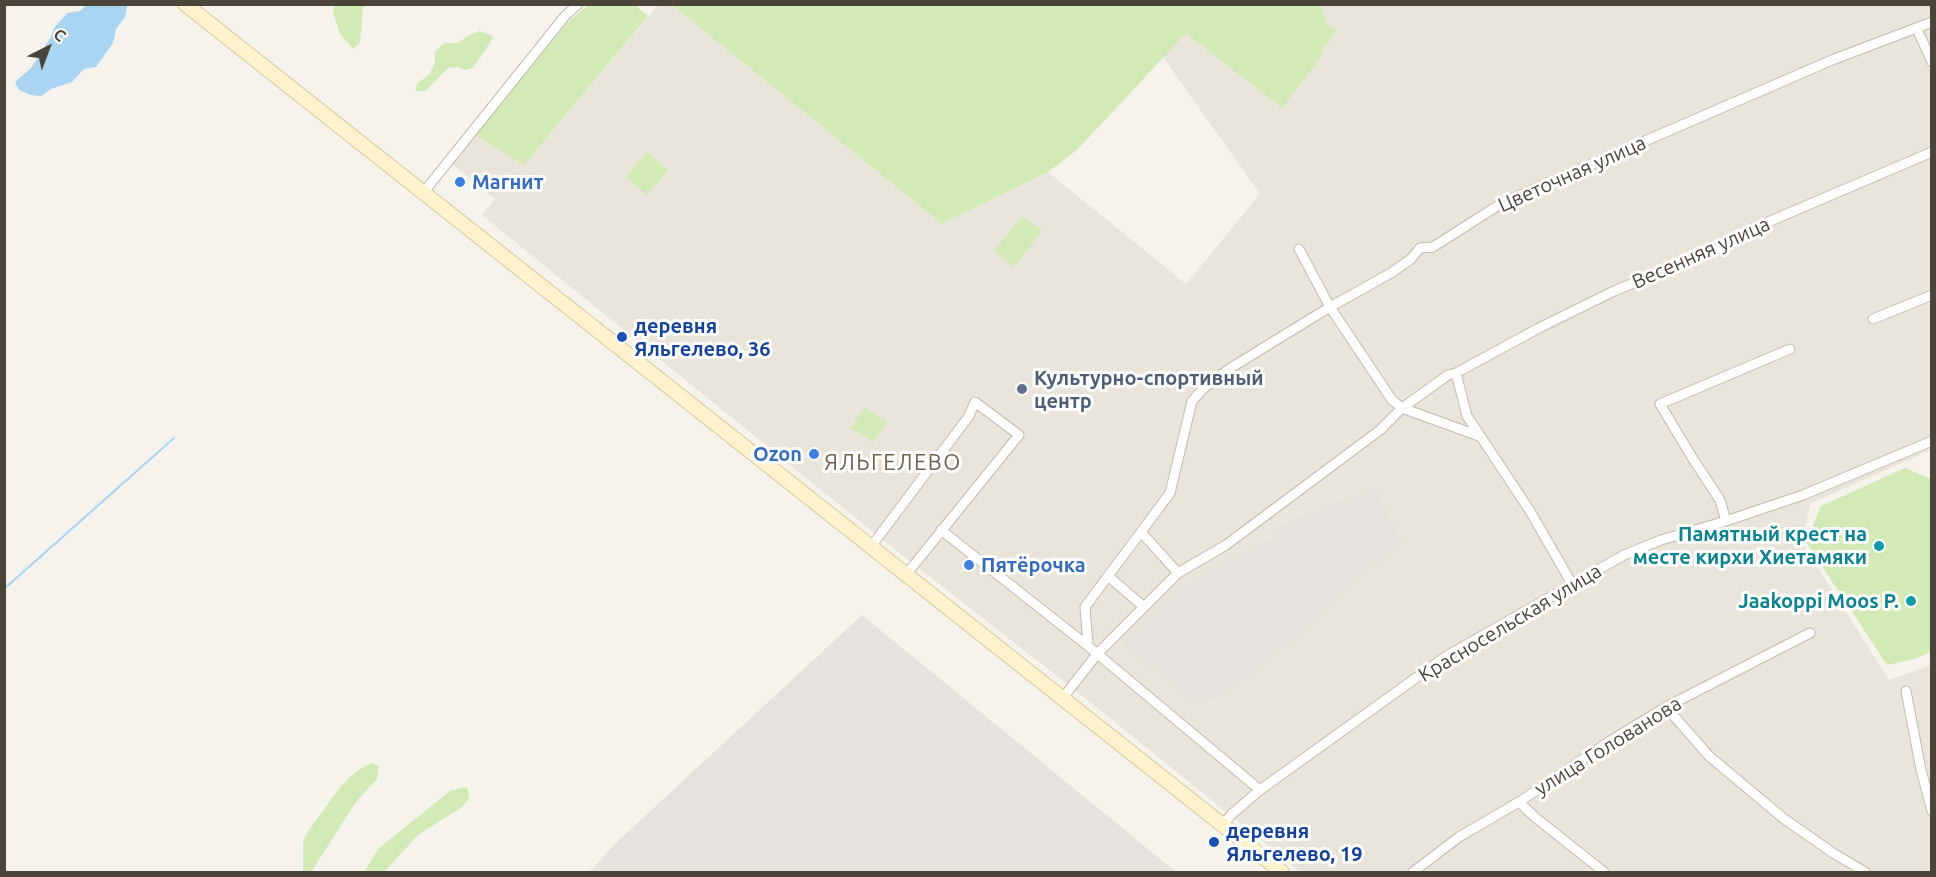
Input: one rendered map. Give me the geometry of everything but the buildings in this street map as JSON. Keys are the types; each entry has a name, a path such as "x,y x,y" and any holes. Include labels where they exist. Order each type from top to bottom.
{"main road":[{"path":"185,4 1282,873"}],"street":[{"path":"423,193 565,16 578,4"},
{"name":"Цветочная улица","path":"1088,646 1085,608 1170,493 1192,401 1204,388 1229,369 1330,307 1391,273 1412,259 1420,248 1433,247 1502,203 1832,60 1932,22"},
{"path":"1917,29 1932,62"},
{"name":"Весенняя улица","path":"1062,699 1097,654 1178,573 1226,545 1448,375 1456,373 1539,327 1614,291 1719,248 1754,228 1932,152"},
{"path":"1299,249 1330,307 1392,400 1402,408 1479,435"},
{"path":"1873,319 1932,295"},
{"path":"1726,522 1720,500 1660,404 1790,349"},
{"path":"1456,373 1467,416 1530,511 1572,584"},
{"path":"870,548 969,416 975,402 1019,435 906,576"},
{"name":"Красносельская улица","path":"1222,825 1260,790 1445,657 1624,555 1661,540 1726,522 1803,495 1932,441"},
{"path":"941,530 1088,646 1260,790"},
{"path":"1141,532 1178,573"},
{"path":"1108,576 1144,607"},
{"name":"улица Голованова","path":"1413,873 1459,837 1519,802 1610,741 1666,707 1810,633"},
{"path":"1906,691 1921,770 1932,811"},
{"path":"1666,707 1709,756 1783,818 1865,873"},
{"path":"1519,802 1604,873"}],"shaded area":[{"path":"658,5 672,5 942,224 1048,172 1186,284 1260,194 1131,12 1137,5 1931,5 1931,450 1811,503 1801,541 1889,680 1931,665 1931,872 1300,872 1099,709 874,533 482,215 495,199 451,163 475,135 524,165"},
{"path":"1375,487 1404,542 1372,567 1273,658 1228,693 1195,702 1122,644 1183,584 1186,586 1208,569 1231,556 1276,539 1273,530"},
{"path":"862,615 1176,872 589,872 618,841"}],"green space":[{"path":"1322,4 1326,23 1337,30 1319,60 1282,108 1186,33 1077,150 1048,172 942,224 672,5"},
{"path":"334,5 367,5 363,8 360,43 353,49 340,34 333,12"},
{"path":"588,5 635,5 648,16 524,165 475,135 567,23"},
{"path":"479,31 493,38 473,68 464,70 458,67 448,68 426,91 415,91 417,83 429,75 435,63 435,52 444,43 458,43"},
{"path":"647,152 668,170 647,195 626,177"},
{"path":"1022,216 1042,231 1014,267 994,251"},
{"path":"865,407 887,422 873,442 851,428"},
{"path":"1905,468 1931,479 1931,652 1914,659 1887,665 1806,542 1821,506"},
{"path":"373,763 379,766 377,779 356,802 311,872 303,872 303,842 307,833 340,787 366,765"},
{"path":"466,787 469,799 462,807 418,835 384,872 364,872 379,848 450,791"}],"water":[{"path":"86,5 126,5 125,17 116,29 113,43 96,67 84,69 72,82 51,89 41,96 19,90 15,82 31,68 51,37 54,28 67,13 80,11"}],"waterway":[{"path":"4,589 174,438"}],"place":[{"name":"Магнит","path":"460,182"},
{"name":"деревня Яльгелево, 36","path":"622,337"},
{"name":"Культурно-спортивный центр","path":"1022,389"},
{"name":"Ozon","path":"814,454"},
{"name":"Памятный крест на месте кирхи Хиетамяки","path":"1879,546"},
{"name":"Пятёрочка","path":"969,565"},
{"name":"Jaakoppi Moos P.","path":"1911,601"},
{"name":"деревня Яльгелево, 19","path":"1214,842"}],"district":[{"name":"ЯЛЬГЕЛЕВО","path":"893,463"}]}
